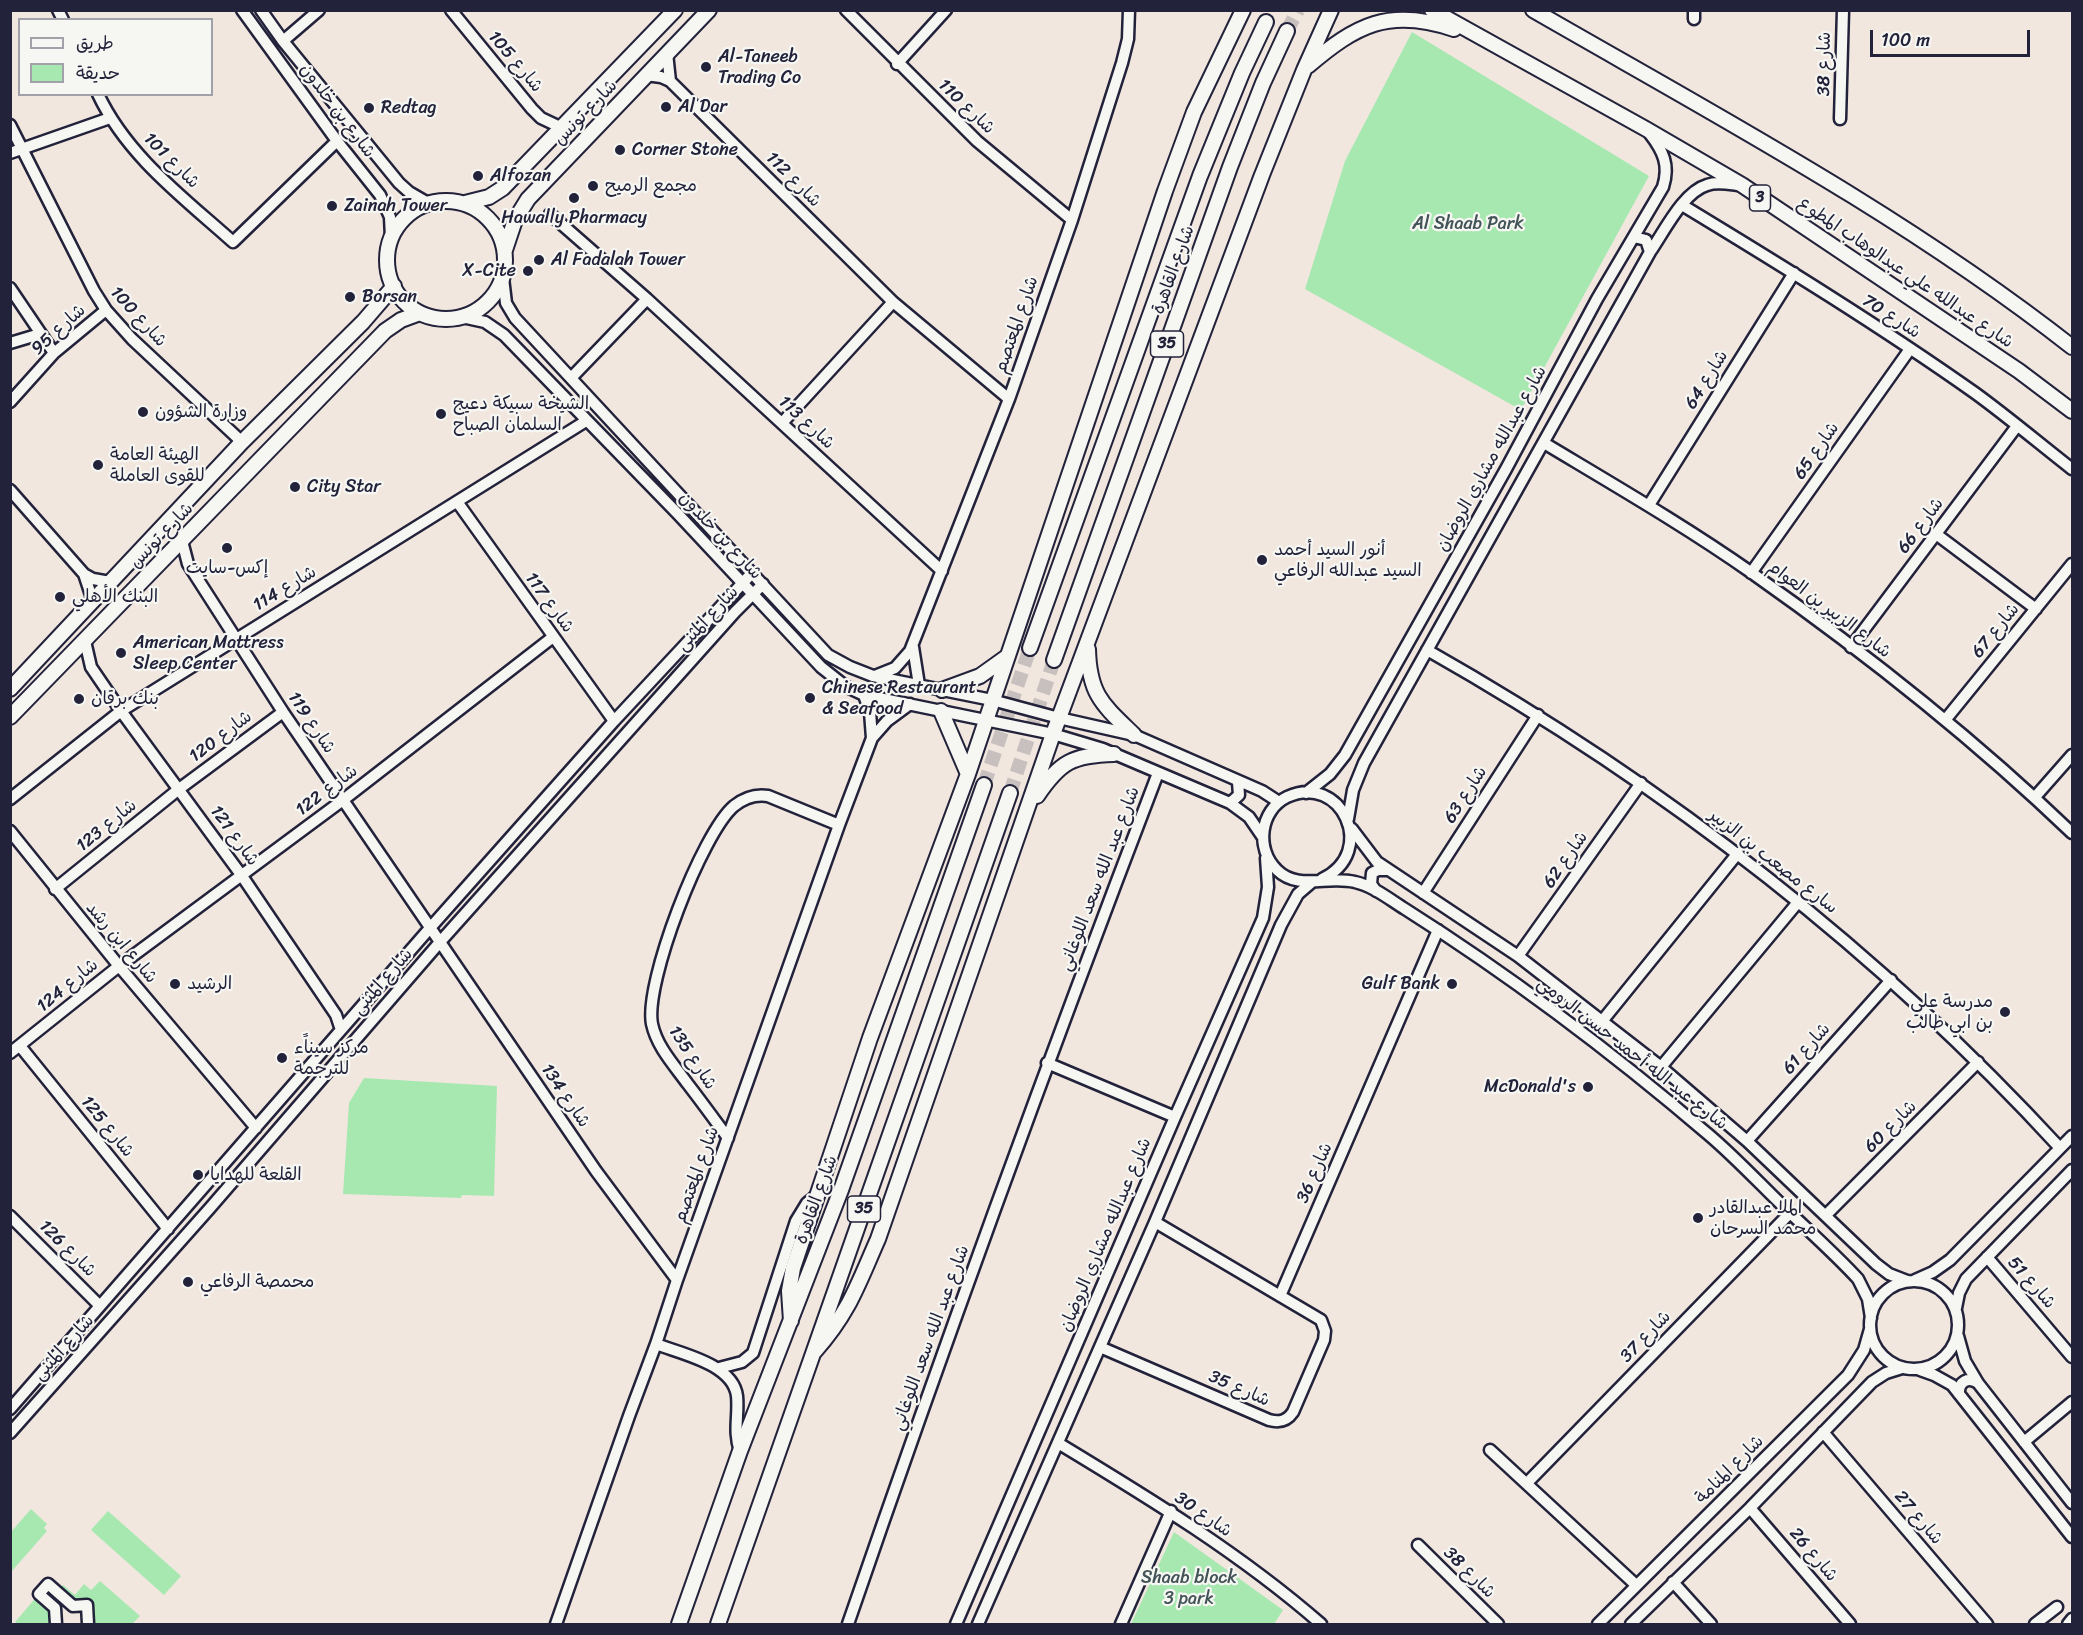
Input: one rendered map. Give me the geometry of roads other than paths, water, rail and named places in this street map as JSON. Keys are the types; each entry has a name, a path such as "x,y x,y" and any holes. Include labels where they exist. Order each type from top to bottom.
{"main road":[{"name":"شارع تونس","path":"505,250 511,230 528,199 709,10"},
{"path":"1234,26 1237,10"},
{"path":"791,1321 789,1303 791,1280 870,1038 968,774 1194,112 1243,10"},
{"path":"815,1351 849,1306 878,1239 1053,734 1304,70 1331,10"},
{"name":"شارع عبدالله علي عبدالوهاب المطوع","path":"1432,10 1742,185 2000,358 2073,411"},
{"name":"شارع عبدالله علي عبدالوهاب المطوع","path":"1533,10 1838,186 1961,265 2073,347"},
{"name":"شارع تونس","path":"464,203 480,201 496,193 671,12"},
{"path":"1304,70 1348,35 1376,23 1395,20 1423,21 1476,36"},
{"name":"شارع القاهرة","path":"1030,648 1200,176 1266,22"},
{"name":"شارع القاهرة","path":"1054,660 1230,167 1263,83 1287,31"},
{"path":"532,157 524,171 524,179 526,184 540,187"},
{"path":"443,200 464,203 474,207 491,221 502,240 505,250 503,278 491,298 483,306 462,317 440,319 420,313 405,302 394,286 387,262 392,238 403,219 412,211 428,203 443,200"},
{"name":"شارع تونس","path":"10,689 242,442 363,322 394,286"},
{"name":"شارع تونس","path":"10,717 385,330 401,320 420,313"},
{"path":"320,363 333,362 340,368 340,374 333,386"},
{"path":"1088,643 1089,665 1095,692 1110,712 1134,735"},
{"path":"942,690 980,676 1008,656"},
{"path":"941,711 968,774"},
{"path":"1027,811 1047,781 1062,765 1090,755 1114,754"},
{"name":"شارع القاهرة","path":"679,1624 740,1451 841,1190 984,785"},
{"name":"35","path":"718,1624 1010,793"}],"street":[{"name":"شارع بن خلدون","path":"242,10 337,141 380,195 390,217 392,238"},
{"name":"شارع بن خلدون","path":"261,10 399,183 428,203"},
{"path":"283,40 319,10"},
{"name":"شارع 110","path":"846,10 897,64 977,141 1072,220"},
{"path":"897,64 946,10"},
{"name":"شارع المعتصم","path":"873,676 888,672 900,663 913,644 942,571 1008,399 1072,220 1122,63 1128,39 1129,10"},
{"name":"شارع 38","path":"1840,118 1843,10"},
{"name":"شارع 105","path":"456,12 500,71 541,118 560,128"},
{"path":"667,53 670,81"},
{"path":"646,75 670,81"},
{"name":"شارع 112","path":"670,81 893,302 1008,399"},
{"name":"شارع 101","path":"99,96 110,118 153,170 233,242 337,141"},
{"path":"10,153 110,118"},
{"name":"شارع 100","path":"10,125 94,291 106,310 132,339 242,442"},
{"name":"شارع عبدالله مشاري الروضان","path":"1306,793 1330,774 1348,749 1663,187 1666,172 1662,151 1646,129"},
{"name":"شارع عبدالله مشاري الروضان","path":"1348,822 1353,790 1364,762 1650,252 1693,192 1708,184 1742,185"},
{"name":"شارع 70","path":"1682,205 1794,273 1910,349 1976,394 2073,469"},
{"name":"شارع 113","path":"550,214 647,299 942,571"},
{"path":"1634,237 1646,240 1650,252"},
{"name":"شارع 64","path":"1649,505 1794,273"},
{"name":"شارع بن خلدون","path":"503,278 505,297 511,313 572,376 828,655 873,676 992,700"},
{"path":"10,288 54,353"},
{"path":"572,376 647,299"},
{"path":"782,423 893,302"},
{"name":"شارع 95","path":"10,402 54,353 106,310"},
{"name":"شارع بن خلدون","path":"462,317 485,322 504,335 677,513 828,674 864,695 986,720"},
{"path":"10,343 40,334"},
{"name":"شارع 65","path":"1751,573 1910,349"},
{"name":"شارع 114","path":"10,799 121,711 458,503 586,421"},
{"name":"شارع 66","path":"1851,647 2017,426"},
{"name":"شارع الزبير بن العوام","path":"1544,443 1649,505 1751,573 1946,719 2073,832"},
{"path":"10,490 84,574 93,579 111,582"},
{"name":"شارع 117","path":"458,503 614,721"},
{"path":"1936,534 2036,609"},
{"name":"شارع 119","path":"182,541 188,564 236,639 430,928"},
{"path":"166,558 174,558 188,564"},
{"path":"1457,558 1456,565 1460,570 1467,572 1474,567"},
{"name":"شارع 67","path":"1946,719 2073,564"},
{"name":"شارع المثنى","path":"10,1409 430,928 614,721 752,573"},
{"path":"84,574 93,602"},
{"name":"شارع المثنى","path":"10,1433 210,1208 440,942 763,584"},
{"name":"شارع 122","path":"119,966 343,800 553,638"},
{"name":"شارع 121","path":"85,641 92,667 121,711 242,876 336,1015 341,1030"},
{"name":"شارع المعتصم","path":"913,644 914,664 919,685"},
{"name":"سارع مصعب بن الزبير","path":"1427,650 1538,715 1641,783 1738,853 1799,901 1891,980 1978,1062 2060,1148"},
{"path":"67,659 77,660 92,667"},
{"name":"شارع المعتصم","path":"864,695 870,712 872,738"},
{"path":"992,700 1134,735 1262,791 1279,802"},
{"name":"شارع المعتصم","path":"556,1624 839,825 872,738 887,721 910,704"},
{"name":"شارع 120","path":"179,789 283,712"},
{"name":"شارع 63","path":"1422,893 1538,715"},
{"path":"986,720 1053,734 1114,754 1230,803 1249,817 1262,836 1270,863 1284,876 1293,880 1317,880"},
{"path":"1348,749 1348,758 1354,764 1364,762"},
{"path":"2035,797 2073,755"},
{"name":"شارع عبد الله سعد اللوغاني","path":"848,1624 1047,1063 1158,773"},
{"path":"1230,803 1239,795 1239,782"},
{"name":"شارع 62","path":"1518,956 1641,783"},
{"name":"شارع 123","path":"55,889 179,789"},
{"path":"978,1624 1155,1222 1281,925 1298,894 1317,880 1330,875 1344,862 1351,844 1348,822 1343,812 1331,800 1306,793 1287,797 1279,802 1267,817 1262,836"},
{"name":"شارع 135","path":"728,1138 664,1052 652,1025 652,997 670,932 701,855 723,818 734,806 750,797 763,795 839,825"},
{"name":"شارع عبد الله أحمد حسن الرومي","path":"1348,822 1367,851 1388,870 1518,956 1603,1020 1661,1066 1747,1141 1883,1270 1911,1280"},
{"name":"شارع ابن رشد","path":"10,831 55,889 256,1128"},
{"name":"شارع عبد الله أحمد حسن الرومي","path":"1603,1020 1738,853"},
{"name":"شارع عبدالله مشاري الروضان","path":"956,1624 1263,918 1268,887 1266,855"},
{"path":"1377,892 1371,884 1371,875 1378,870 1388,870"},
{"name":"شارع عبد الله أحمد حسن الرومي","path":"1317,880 1353,881 1367,885 1438,930 1534,997 1634,1074 1711,1136 1846,1266 1862,1284 1869,1304 1870,1323"},
{"name":"شارع عبد الله أحمد حسن الرومي","path":"1661,1066 1799,901"},
{"path":"1263,918 1268,915 1274,916 1279,919 1281,925"},
{"name":"شارع 134","path":"430,928 596,1171 677,1280"},
{"name":"شارع 36","path":"1280,1296 1438,930"},
{"name":"شارع 124","path":"10,1053 119,966"},
{"name":"شارع 61","path":"1747,1141 1891,980"},
{"path":"1214,1028 1217,1036 1224,1041 1232,1040"},
{"name":"شارع 125","path":"20,1046 168,1230"},
{"path":"1202,1055 1210,1054 1218,1059 1220,1067"},
{"name":"شارع 60","path":"1826,1215 1978,1062"},
{"path":"1047,1063 1175,1117"},
{"path":"1902,1368 1886,1359 1875,1346 1870,1323 1877,1301 1883,1293 1898,1283 1933,1272 1950,1260 2073,1136"},
{"path":"1956,1308 1962,1286 1987,1257 2073,1170"},
{"path":"719,1368 742,1362 753,1353 796,1221 807,1203 818,1193"},
{"name":"شارع 37","path":"1527,1483 1790,1213"},
{"name":"شارع 126","path":"10,1216 100,1305"},
{"path":"1155,1222 1280,1296"},
{"path":"1846,1266 1858,1264 1862,1257 1862,1250"},
{"name":"شارع 51","path":"1987,1257 2073,1357"},
{"path":"1911,1280 1931,1283 1946,1293 1956,1308 1958,1336 1965,1361 1978,1383 2073,1503"},
{"name":"شارع 35","path":"1100,1347 1269,1420 1282,1421 1293,1412 1325,1334 1321,1320 1280,1296"},
{"name":"شارع المنامة","path":"1598,1624 1607,1619 1636,1585 1848,1375 1864,1350 1870,1323"},
{"path":"1630,1624 1750,1508 1881,1375 1902,1368 1926,1368 1943,1359 1958,1336"},
{"path":"656,1344 719,1368 732,1382 736,1394 735,1431 740,1451"},
{"path":"1917,1369 1947,1382 1959,1394 2073,1537"},
{"path":"1848,1375 1860,1381 1861,1393"},
{"path":"1959,1394 1959,1386 1965,1381 1972,1380 1978,1383"},
{"path":"2024,1442 2073,1402"},
{"name":"شارع 27","path":"1823,1432 1987,1624"},
{"name":"شارع 30","path":"1058,1443 1171,1511 1270,1583 1321,1624"},
{"path":"1490,1450 1636,1585"},
{"name":"شارع 26","path":"1750,1508 1850,1624"},
{"path":"1121,1624 1171,1511"},
{"name":"شارع 38","path":"1418,1545 1498,1624"},
{"path":"988,1552 984,1564 988,1572 995,1574 1003,1567"},
{"path":"1673,1582 1711,1624"},
{"path":"56,1624 55,1608 39,1594 48,1584 73,1606 87,1605 88,1624"},
{"path":"969,1596 975,1590 985,1590 987,1604"},
{"path":"2035,1624 2056,1606"},
{"path":"2068,1624 2073,1619"}],"tunnel":[{"path":"1287,31 1298,10"},
{"path":"984,785 1030,648"},
{"path":"1010,793 1054,660"}],"place":[{"name":"Al-Taneeb Trading Co","path":"706,67"},
{"name":"Al Dar","path":"666,107"},
{"name":"Redtag","path":"369,108"},
{"name":"Corner Stone","path":"620,150"},
{"name":"Alfozan","path":"478,176"},
{"name":"مجمع الرميح","path":"593,186"},
{"name":"Hawally Pharmacy","path":"574,198"},
{"name":"Zainah Tower","path":"332,206"},
{"name":"Al Fadalah Tower","path":"539,260"},
{"name":"X-Cite","path":"528,271"},
{"name":"Borsan","path":"350,297"},
{"name":"وزارة الشؤون","path":"143,412"},
{"name":"الشيخة سبيكة دعيج السلمان الصباح","path":"441,414"},
{"name":"الهيئة العامة للقوى العاملة","path":"98,465"},
{"name":"City Star","path":"295,487"},
{"name":"إكس-سايت","path":"227,548"},
{"name":"أنور السيد أحمد السيد عبدالله الرفاعي","path":"1262,560"},
{"name":"البنك الأهلي","path":"60,597"},
{"name":"American Mattress Sleep Center","path":"121,653"},
{"name":"Chinese Restaurant & Seafood","path":"810,698"},
{"name":"بنك برقان","path":"79,699"},
{"name":"الرشيد","path":"175,984"},
{"name":"Gulf Bank","path":"1452,984"},
{"name":"مدرسة علي بن ابي طالب","path":"2005,1012"},
{"name":"مركز سيناًء للترجمة","path":"282,1058"},
{"name":"McDonald's","path":"1588,1087"},
{"name":"القلعة للهدايا","path":"198,1175"},
{"name":"الملا عبدالقادر محمد السرحان","path":"1698,1218"},
{"name":"محمصة الرفاعي","path":"188,1282"}],"park label":[{"name":"Al Shaab Park","path":"1468,224"},
{"name":"Shaab block 3 park","path":"1189,1588"}]}
